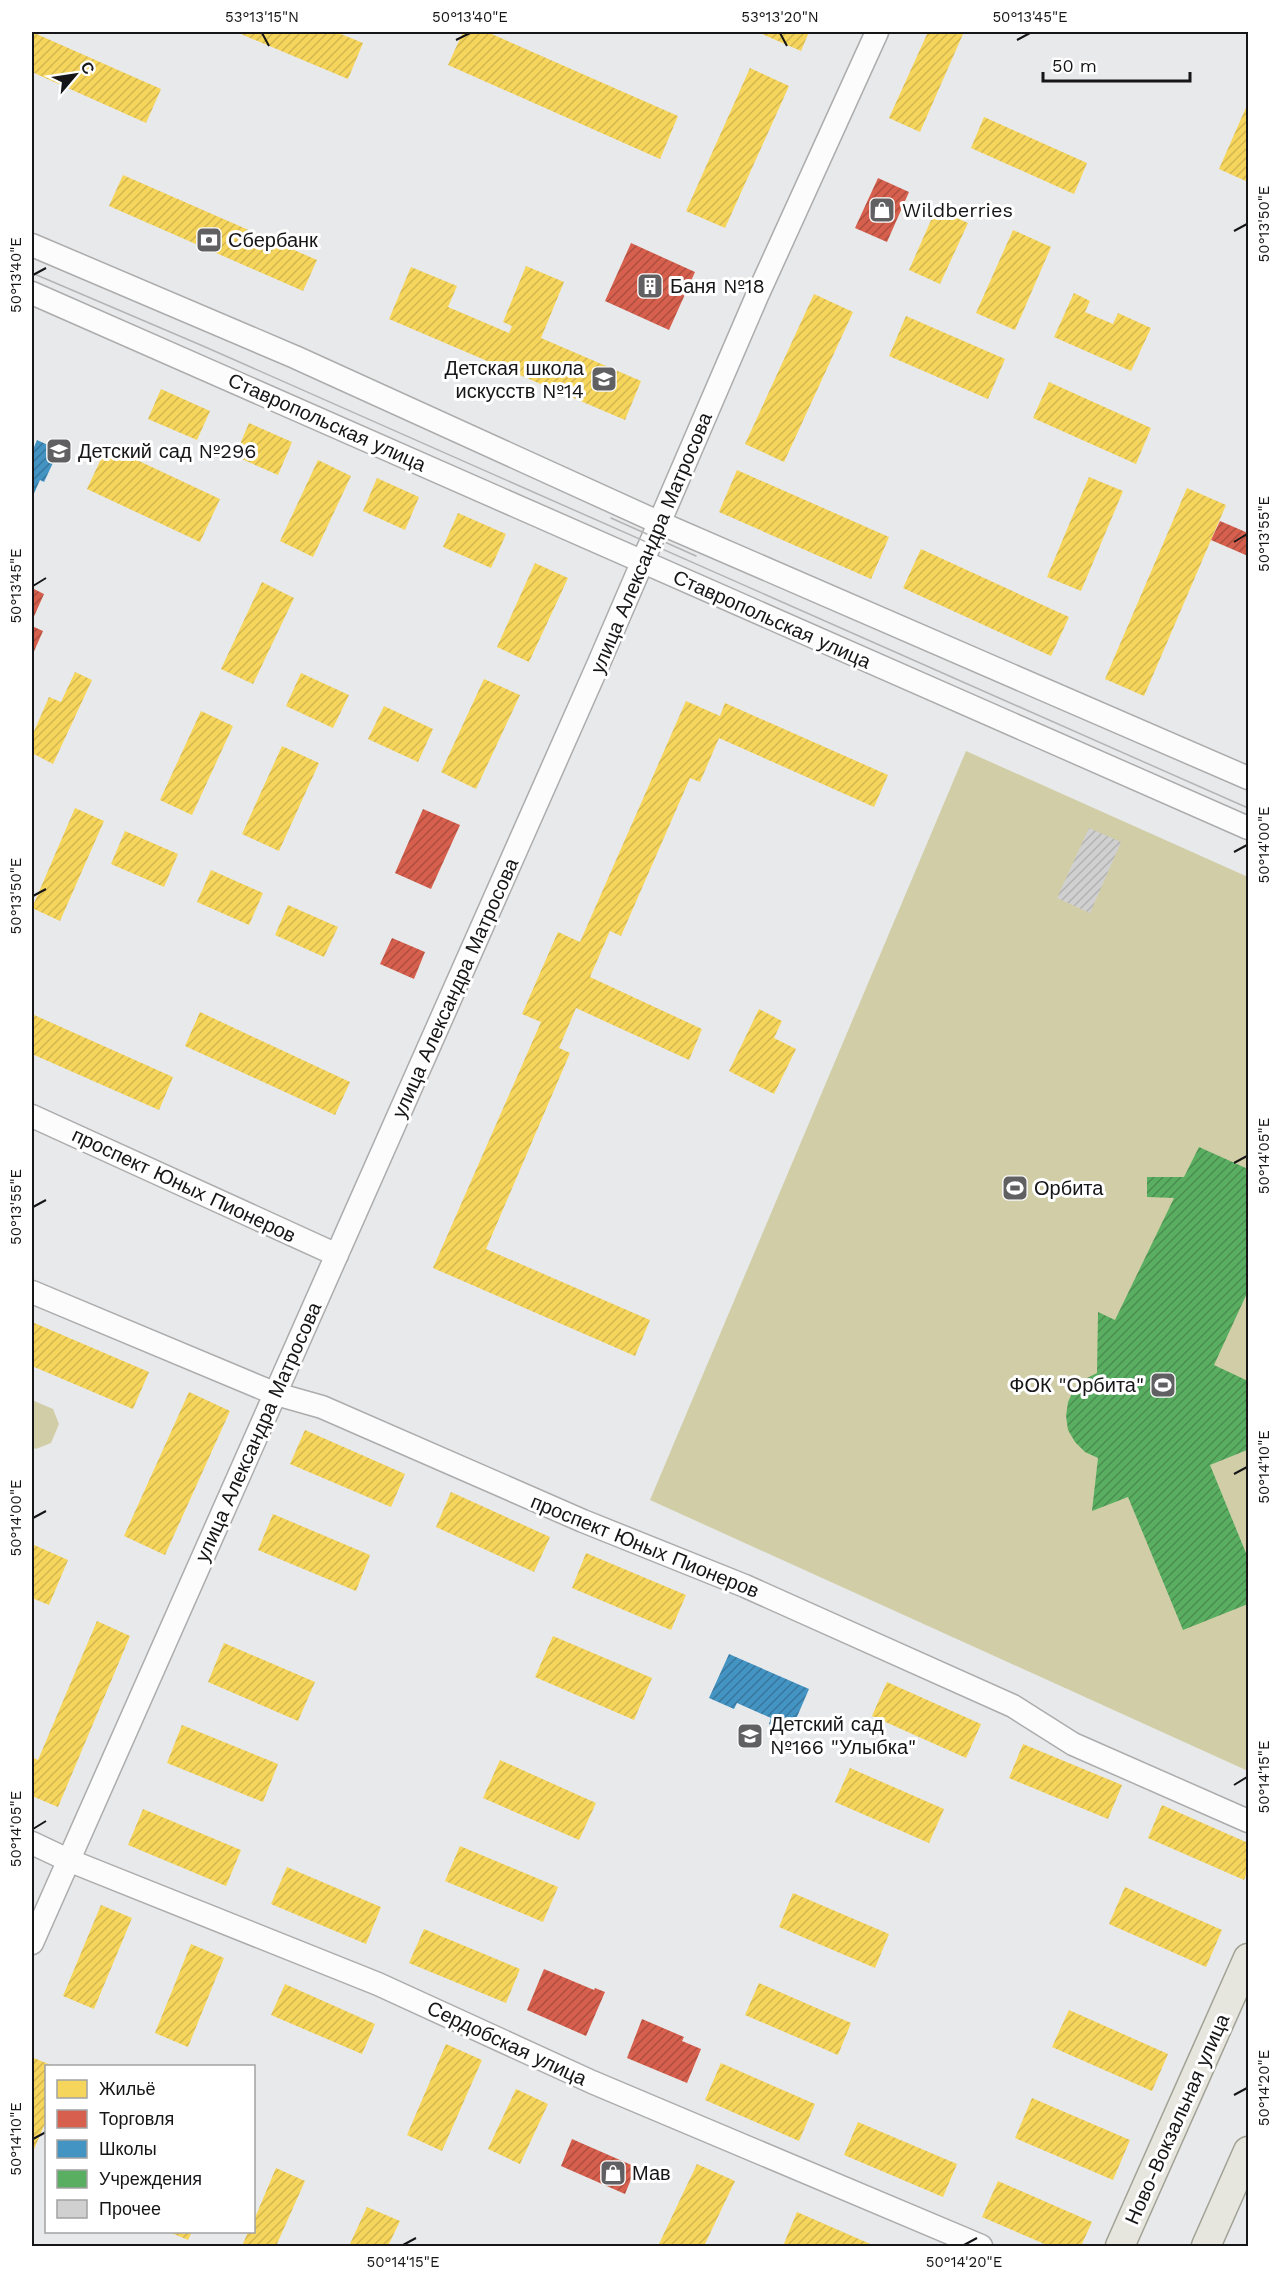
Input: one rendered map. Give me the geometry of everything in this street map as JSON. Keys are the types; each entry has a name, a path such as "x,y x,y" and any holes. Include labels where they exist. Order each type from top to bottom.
{"main road":[{"name":"Ново-Вокзальная улица","path":"1120,2247 1248,1958"},
{"path":"1206,2247 1248,2151"}],"street":[{"name":"улица Александра Матросова","path":"32,1943 589,687 757,296 877,32"},
{"path":"32,245 295,357 660,523 1248,778"},
{"name":"Ставропольская улица","path":"32,293 1248,828"},
{"name":"проспект Юных Пионеров","path":"32,1116 337,1255"},
{"name":"проспект Юных Пионеров","path":"32,1292 276,1394 322,1407 583,1521 756,1591 1013,1706 1073,1744 1248,1821"},
{"name":"Сердобская улица","path":"32,1843 68,1860 378,1984 592,2082 981,2247"}],"shaded area":[{"name":"Орбита","path":"966,751 1248,877 1248,1771 650,1500"},
{"path":"32,1400 53,1409 59,1424 51,1443 36,1449 32,1447"}],"building: Жильё":[{"path":"32,32 161,89 146,123 32,72"},
{"path":"236,32 336,32 363,43 348,79"},
{"path":"463,32 487,32 678,116 660,159 448,65"},
{"path":"763,32 809,32 801,51 762,34"},
{"path":"928,32 963,34 920,132 889,118"},
{"path":"750,68 789,86 725,228 686,211"},
{"path":"1248,103 1248,182 1219,169"},
{"path":"984,117 1087,163 1074,194 971,148"},
{"path":"123,175 317,260 303,291 109,206"},
{"path":"936,209 968,223 940,284 909,270"},
{"path":"1013,230 1051,247 1015,330 976,313"},
{"path":"526,266 564,282 541,338 641,381 625,420 389,319 411,267 457,286 448,307 509,333 512,326 503,322"},
{"path":"1074,293 1090,301 1085,312 1113,324 1118,313 1151,328 1131,371 1054,337"},
{"path":"814,294 853,312 784,462 745,444"},
{"path":"906,316 1005,359 988,399 889,356"},
{"path":"1049,382 1151,428 1136,464 1033,418"},
{"path":"161,389 210,411 197,440 148,419"},
{"path":"249,423 292,442 278,475 235,456"},
{"path":"107,446 220,499 200,542 87,489"},
{"path":"318,460 351,476 313,557 280,541"},
{"path":"737,470 889,537 871,579 719,512"},
{"path":"1089,477 1123,491 1081,591 1047,577"},
{"path":"377,478 419,497 405,530 363,511"},
{"path":"1187,488 1226,505 1144,696 1105,679"},
{"path":"458,513 506,534 491,568 443,547"},
{"path":"921,549 1069,617 1051,656 903,588"},
{"path":"535,563 568,578 529,662 497,647"},
{"path":"262,582 294,598 253,684 221,669"},
{"path":"75,672 92,680 53,764 32,753 32,736 49,697 61,702"},
{"path":"301,673 349,695 333,728 286,706"},
{"path":"484,679 520,695 476,789 441,772"},
{"path":"686,701 720,716 725,703 888,775 874,807 719,738 700,782 690,778 621,936 610,931 590,977 702,1029 689,1060 576,1008 559,1048 570,1053 486,1249 650,1320 635,1356 433,1268 541,1022 522,1014 558,932 580,942"},
{"path":"384,706 433,729 418,762 368,739"},
{"path":"201,711 233,726 192,815 160,800"},
{"path":"282,746 319,763 279,851 242,834"},
{"path":"75,808 104,821 60,921 32,908"},
{"path":"125,831 178,854 164,887 111,864"},
{"path":"211,870 263,893 249,925 197,902"},
{"path":"288,905 338,927 324,957 275,935"},
{"path":"759,1009 782,1021 774,1038 796,1049 774,1094 729,1071"},
{"path":"200,1012 350,1082 335,1115 185,1046"},
{"path":"32,1014 173,1077 159,1110 32,1054"},
{"path":"32,1322 149,1372 133,1409 32,1366"},
{"path":"189,1392 230,1411 165,1555 124,1536"},
{"path":"305,1430 405,1474 391,1507 290,1464"},
{"path":"451,1492 550,1537 534,1572 436,1527"},
{"path":"273,1514 370,1555 356,1591 258,1550"},
{"path":"32,1544 68,1560 49,1605 32,1598"},
{"path":"586,1553 686,1595 671,1630 572,1588"},
{"path":"97,1621 130,1636 58,1807 32,1796 32,1757 38,1760"},
{"path":"553,1636 652,1678 634,1720 535,1677"},
{"path":"224,1643 315,1682 298,1721 208,1682"},
{"path":"887,1682 981,1724 966,1758 872,1716"},
{"path":"182,1725 278,1764 263,1802 167,1763"},
{"path":"1023,1744 1122,1785 1108,1819 1009,1778"},
{"path":"500,1760 596,1803 579,1840 483,1798"},
{"path":"850,1768 944,1809 929,1843 835,1802"},
{"path":"1162,1805 1248,1843 1248,1870 1244,1880 1148,1838"},
{"path":"143,1809 241,1850 226,1886 128,1845"},
{"path":"460,1846 558,1887 543,1922 445,1881"},
{"path":"287,1867 381,1907 366,1944 271,1904"},
{"path":"1125,1887 1222,1930 1206,1967 1109,1924"},
{"path":"793,1893 889,1934 875,1968 779,1927"},
{"path":"101,1905 132,1918 94,2009 63,1996"},
{"path":"424,1929 520,1969 506,2003 409,1963"},
{"path":"191,1944 224,1958 188,2047 155,2033"},
{"path":"759,1983 851,2023 838,2055 745,2015"},
{"path":"285,1984 375,2024 362,2054 271,2015"},
{"path":"1069,2010 1168,2054 1152,2091 1052,2047"},
{"path":"446,2044 482,2060 442,2151 407,2135"},
{"path":"34,2058 51,2065 45,2065 45,2123 32,2154 32,2064"},
{"path":"721,2063 815,2104 799,2141 705,2100"},
{"path":"516,2089 548,2104 520,2164 488,2149"},
{"path":"1032,2098 1130,2140 1113,2180 1015,2138"},
{"path":"858,2122 957,2164 943,2197 844,2155"},
{"path":"697,2164 735,2181 704,2246 658,2246"},
{"path":"276,2168 305,2181 276,2246 242,2246 248,2233 255,2233 255,2218"},
{"path":"998,2181 1092,2222 1081,2246 1049,2246 982,2217"},
{"path":"367,2207 400,2221 388,2246 349,2246"},
{"path":"797,2212 875,2246 783,2246"},
{"path":"171,2233 192,2233 188,2240"}],"building: Торговля":[{"name":"Wildberries","path":"878,178 909,192 887,242 855,228"},
{"name":"Баня №18","path":"631,243 695,272 669,330 605,301"},
{"path":"1220,521 1248,533 1248,556 1211,540"},
{"path":"32,588 44,594 32,621"},
{"path":"32,626 43,631 32,656"},
{"path":"423,809 460,825 431,889 395,873"},
{"path":"392,938 425,952 414,979 380,964"},
{"path":"544,1969 594,1990 595,1988 605,1992 586,2036 527,2010"},
{"path":"642,2019 684,2037 682,2041 701,2049 687,2083 627,2058"},
{"path":"572,2139 636,2167 625,2194 561,2166"}],"building: Школы":[{"path":"37,440 59,450 44,482 40,480 32,498 32,452"},
{"path":"729,1654 809,1689 790,1733 769,1724 771,1718 737,1703 734,1709 709,1698"}],"building: Учреждения":[{"name":"ФОК \"Орбита\"","path":"1199,1147 1248,1169 1248,1291 1214,1365 1248,1381 1247,1450 1210,1465 1248,1558 1248,1604 1183,1630 1128,1497 1092,1511 1098,1458 1085,1452 1075,1442 1068,1430 1066,1416 1068,1402 1074,1389 1085,1379 1097,1373 1098,1312 1115,1320 1174,1198 1147,1197 1147,1177 1184,1177"}],"building: Прочее":[{"path":"1089,828 1121,842 1090,913 1057,898"}],"tram line":[{"path":"32,273 203,346 1248,808"},
{"path":"611,518 696,556"}],"place":[{"name":"Wildberries","path":"882,210"},
{"name":"Сбербанк","path":"209,240"},
{"name":"Баня №18","path":"650,286"},
{"name":"Детская школа искусств №14","path":"604,379"},
{"name":"Детский сад №296","path":"59,451"},
{"name":"Орбита","path":"1015,1188"},
{"name":"ФОК \"Орбита\"","path":"1163,1385"},
{"name":"Детский сад №166 \"Улыбка\"","path":"750,1736"},
{"name":"Мав","path":"613,2173"}]}
